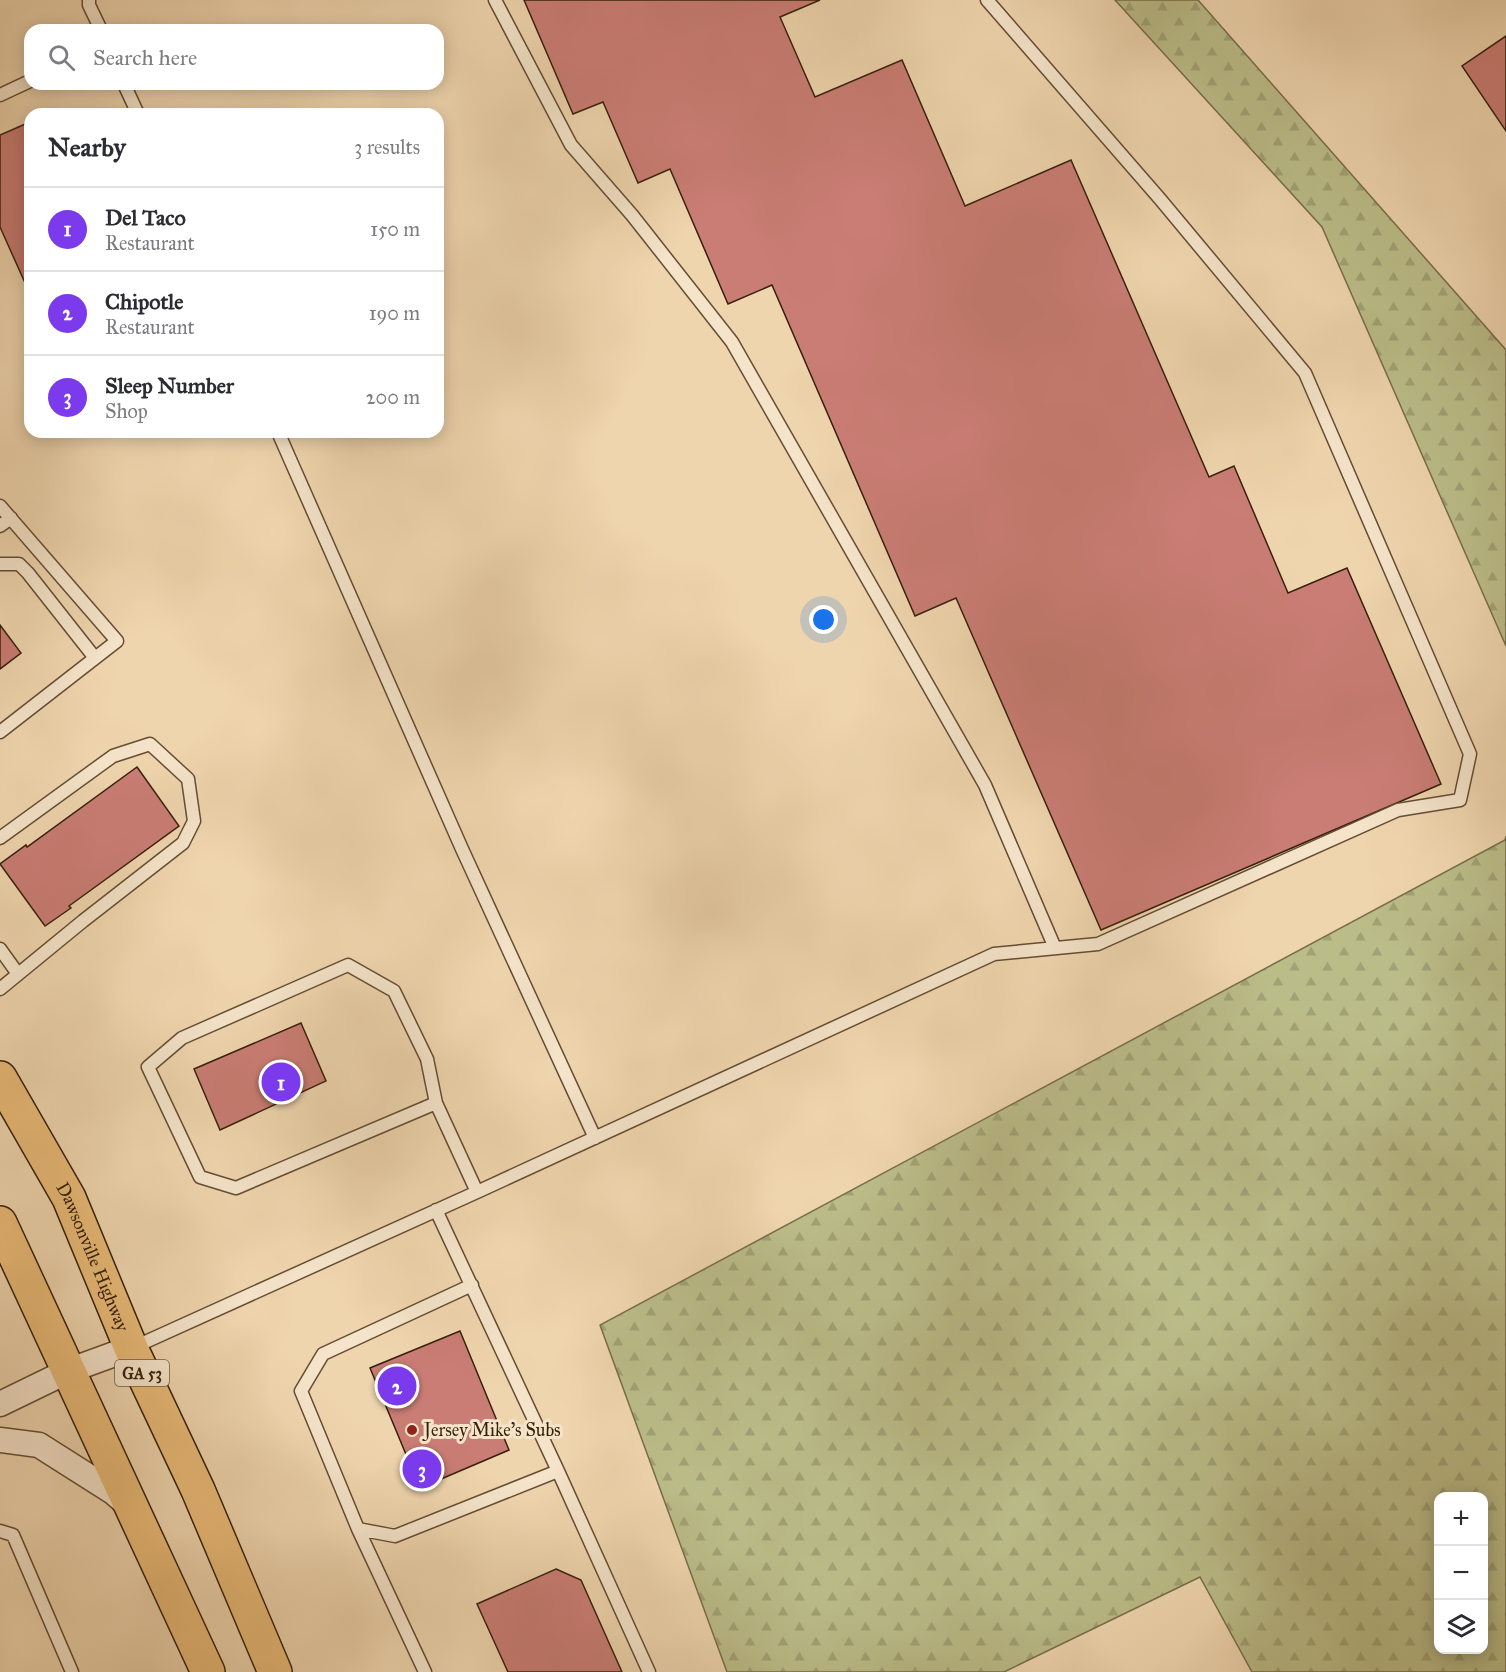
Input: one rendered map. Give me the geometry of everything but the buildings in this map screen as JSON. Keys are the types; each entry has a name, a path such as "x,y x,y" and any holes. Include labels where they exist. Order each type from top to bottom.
{"main road":[{"name":"Dawsonville Highway","path":"0,1078 69,1198 131,1348 198,1490 276,1672"},
{"path":"0,1223 208,1672"}],"street":[{"path":"0,1404 68,1371 131,1348"},
{"path":"0,1440 39,1445 113,1492 135,1512"}],"lane":[{"path":"89,0 97,24"},
{"path":"495,0 571,145 632,215 732,342 985,785 1056,948"},
{"path":"131,1348 994,954 1098,944 1398,810 1460,800 1470,754 1305,373 1160,199 987,0"},
{"path":"0,94 24,84"},
{"path":"127,90 135,108"},
{"path":"281,438 458,840 595,1138"},
{"path":"0,506 117,641 0,732"},
{"path":"0,526 11,518"},
{"path":"0,564 19,564 24,568 95,658"},
{"path":"0,838 112,756 150,744 188,779 194,821 183,843 0,989"},
{"path":"0,948 18,974"},
{"path":"436,1103 236,1188 200,1177 148,1067 182,1038 348,965 394,991 427,1059 436,1103 477,1192"},
{"path":"436,1210 649,1672"},
{"path":"425,1672 358,1529 301,1391 323,1354 472,1286"},
{"path":"358,1529 395,1536 558,1471"},
{"path":"0,1531 13,1535 72,1672"}],"green space":[{"path":"1115,0 1198,0 1506,350 1506,646 1322,227"},
{"path":"1506,836 1506,1672 1252,1672 1200,1577 1004,1672 727,1672 600,1325 1505,840"}],"place":[{"name":"Del Taco","path":"281,1082"},
{"name":"Chipotle","path":"397,1386"},
{"name":"Jersey Mike's Subs","path":"412,1430"},
{"name":"Sleep Number","path":"422,1469"}]}
